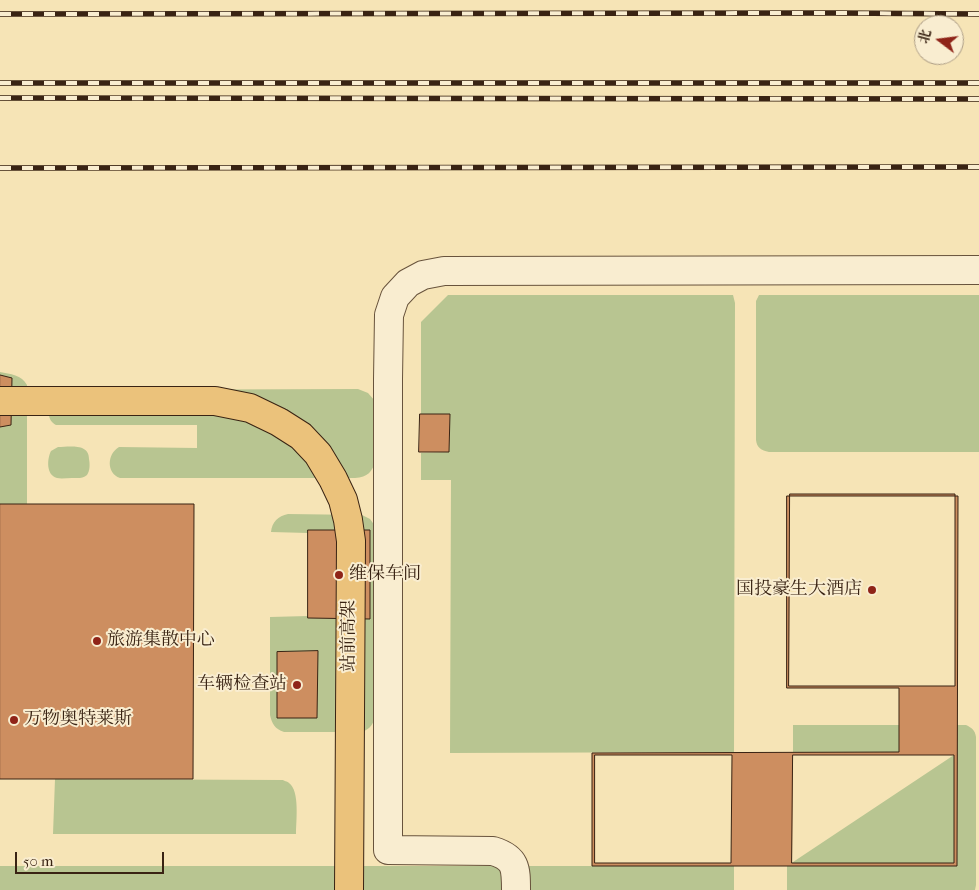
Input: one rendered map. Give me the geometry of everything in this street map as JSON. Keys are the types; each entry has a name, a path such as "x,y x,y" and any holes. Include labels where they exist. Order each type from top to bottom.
{"main road":[{"name":"站前高架","path":"0,401 215,401 250,408 280,422 301,436 318,454 343,500 351,541 349,890"}],"lane":[{"path":"516,890 516,874 513,863 504,854 493,850 388,850 388,388 389,316 395,297 408,283 423,275 444,270 979,270"}],"green space":[{"path":"448,295 733,295 735,303 734,752 450,753 451,480 421,480 421,453 449,452 450,414 421,414 421,322"},
{"path":"759,295 979,295 979,452 769,452 760,448 756,440 756,301"},
{"path":"0,372 19,377 27,385 27,504 0,504"},
{"path":"358,389 368,393 375,401 376,460 369,473 355,478 120,478 115,476 110,468 112,454 119,447 197,448 197,425 56,425 51,420 49,414 49,399 60,390"},
{"path":"58,447 78,447 86,450 90,463 87,475 78,478 57,478 53,476 48,466 49,458 51,451"},
{"path":"288,514 362,515 370,519 375,526 375,715 371,726 362,732 284,732 276,728 272,721 270,715 270,617 308,616 308,533 271,532 276,520"},
{"path":"793,725 966,725 972,728 976,737 975,890 787,890 787,866 957,753 793,752"},
{"path":"55,779 283,780 289,783 295,793 297,807 296,834 53,834"},
{"path":"0,866 500,866 506,890 0,890"},
{"path":"527,866 734,866 734,890 525,890"}],"building":[{"path":"0,375 12,378 11,425 0,427"},
{"path":"420,414 450,414 449,452 419,452"},
{"name":"国投豪生大酒店","path":"790,494 955,494 955,686 789,686"},
{"path":"787,496 958,496 957,866 592,866 592,753 899,752 899,688 787,688"},
{"name":"旅游集散中心","path":"0,504 194,504 193,779 0,779"},
{"name":"维保车间","path":"308,530 370,530 370,619 308,618"},
{"name":"车辆检查站","path":"318,651 317,718 277,718 277,652"},
{"path":"595,755 732,755 731,863 595,863"},
{"path":"793,755 954,755 954,863 792,863"}],"railway":[{"path":"0,14 979,14"},
{"path":"0,83 979,83"},
{"path":"0,98 979,99"},
{"path":"0,168 979,167"}],"place":[{"name":"维保车间","path":"339,575"},
{"name":"国投豪生大酒店","path":"872,590"},
{"name":"旅游集散中心","path":"97,641"},
{"name":"车辆检查站","path":"297,685"},
{"name":"万物奥特莱斯","path":"14,720"}]}
